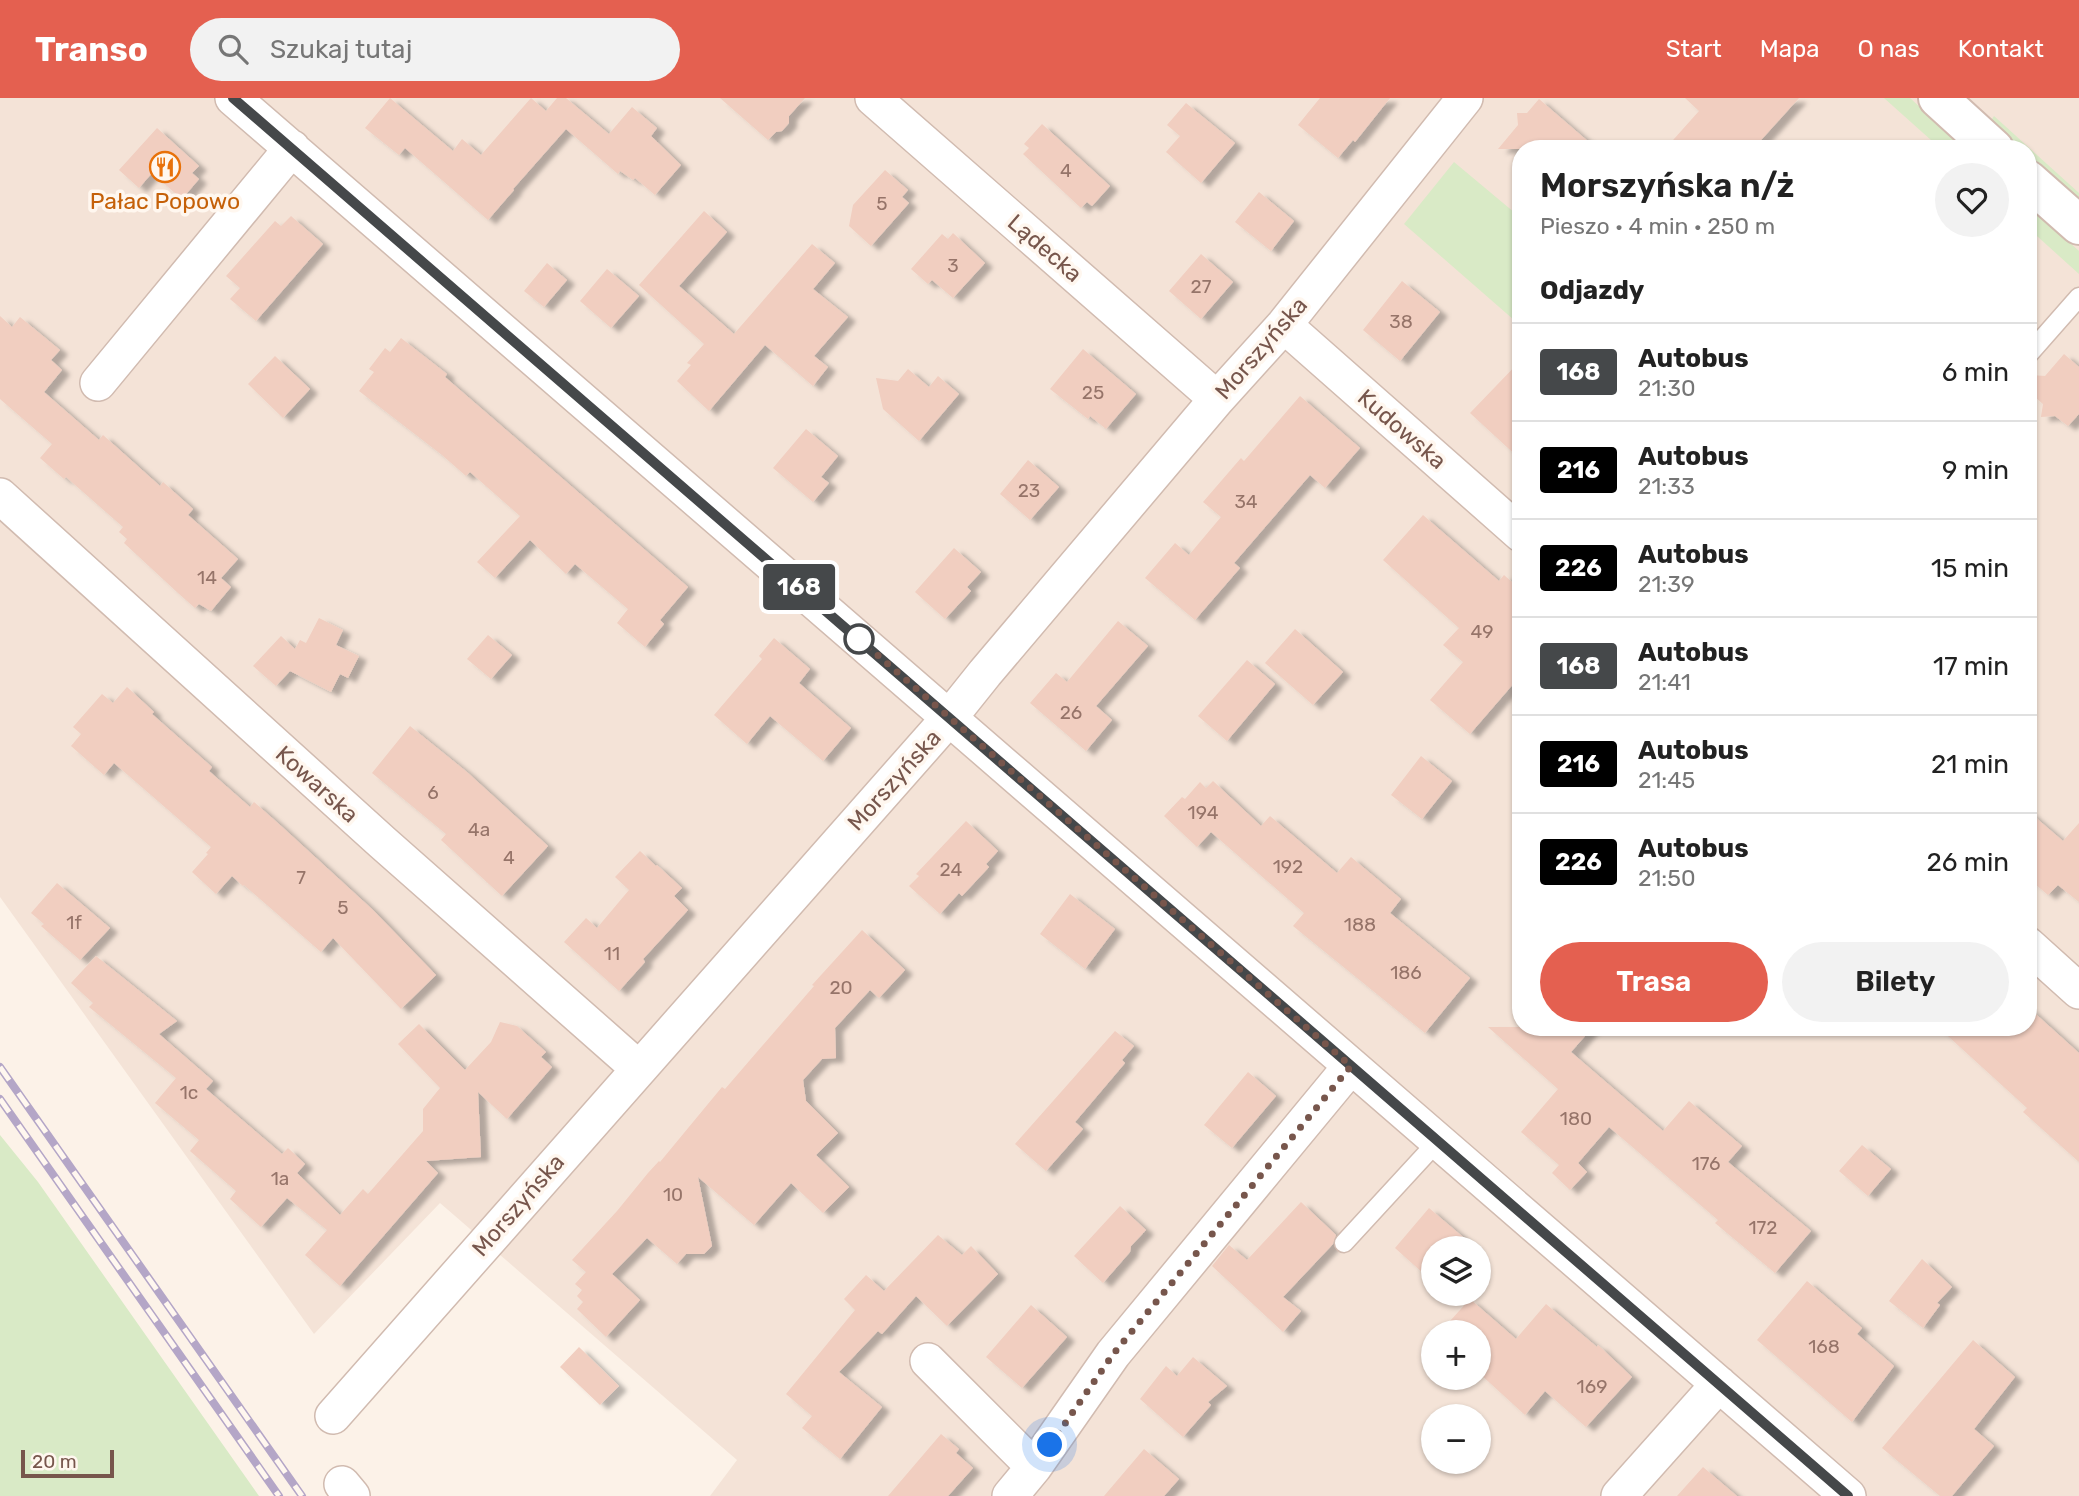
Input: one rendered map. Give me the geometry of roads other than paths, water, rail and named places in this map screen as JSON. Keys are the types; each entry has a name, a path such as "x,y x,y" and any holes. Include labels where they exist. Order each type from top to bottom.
{"street":[{"path":"233,98 1848,1496"},
{"name":"Lądecka","path":"873,98 1217,399"},
{"name":"Morszyńska","path":"333,1416 949,718 993,662 1217,399 1284,325 1465,98"},
{"path":"1938,98 1984,140"},
{"path":"98,383 292,148"},
{"path":"2037,188 2079,225"},
{"name":"Kudowska","path":"1284,325 1512,526"},
{"name":"Kowarska","path":"0,496 371,833 638,1068"},
{"path":"2037,953 2079,991"},
{"path":"1010,1496 1034,1467 1114,1353 1351,1066"},
{"path":"928,1361 1034,1467"},
{"path":"1619,1496 1719,1384"}],"lane":[{"path":"2037,345 2079,297"},
{"path":"1343,1243 1437,1142"}],"railway":[{"path":"0,1067 302,1496"},
{"path":"0,1099 279,1496"}],"place":[{"name":"Pałac Popowo","path":"165,167"}]}
